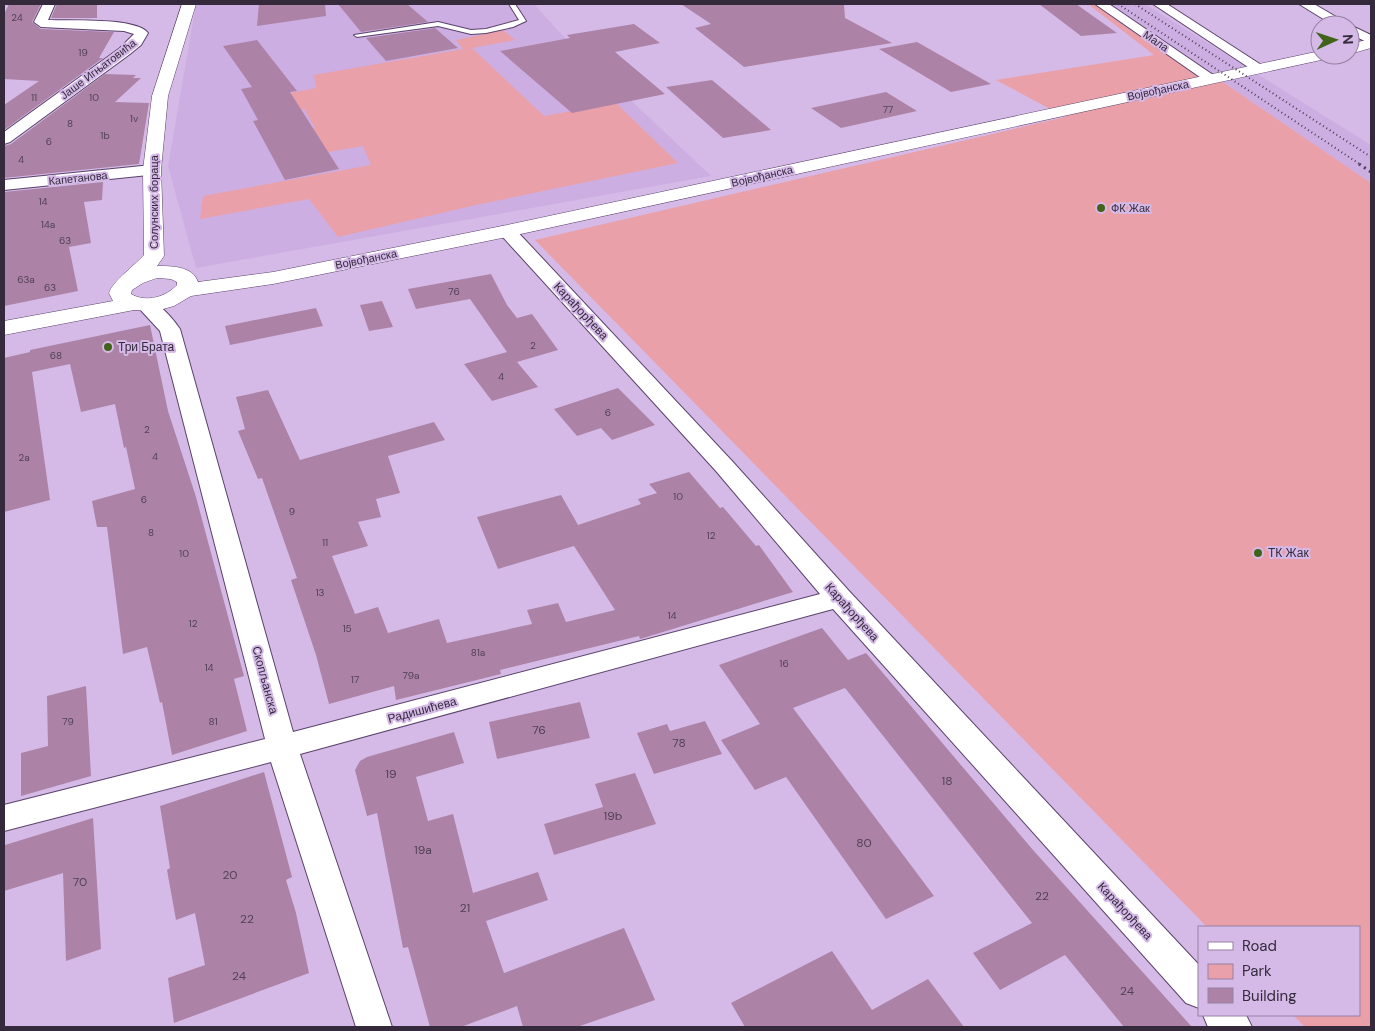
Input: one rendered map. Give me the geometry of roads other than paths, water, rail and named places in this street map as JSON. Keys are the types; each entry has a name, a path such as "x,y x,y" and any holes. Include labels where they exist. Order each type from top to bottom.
{"street":[{"name":"Јаше Игњатовића","path":"4,139 131,46 141,33 135,29 124,27 52,25 41,22 50,4"},
{"name":"Солунских бораца","path":"134,293 154,256 152,170 160,96 190,4"},
{"name":"Мала","path":"1101,4 1212,79"},
{"path":"1159,4 1259,68"},
{"path":"1305,4 1325,15"},
{"path":"1360,35 1371,42"},
{"name":"Војвођанска","path":"182,284 267,279 507,231 1310,57"},
{"name":"Капетанова","path":"4,186 152,170"},
{"name":"Карађорђева","path":"507,231 724,466 838,598 1198,990"},
{"name":"Солунских бораца","path":"154,256 182,284"},
{"path":"4,328 49,318 134,293 156,272 182,284 164,302 134,293"},
{"name":"Скопљанска","path":"182,284 170,329 282,747 374,1027"},
{"path":"134,293 170,329"},
{"name":"Радишићева","path":"4,818 282,747 838,598"},
{"path":"1222,1016 1232,1027"}],"lane":[{"path":"357,35 438,24 447,24 466,32 505,28 523,21 512,4"}],"railway":[{"path":"1118,4 1361,165"},
{"path":"1135,4 1371,157"},
{"path":"1359,164 1371,172"}],"place":[{"name":"ФК Жак","path":"1101,208"},
{"name":"Три Брата","path":"108,347"},
{"name":"ТК Жак","path":"1258,553"}]}
